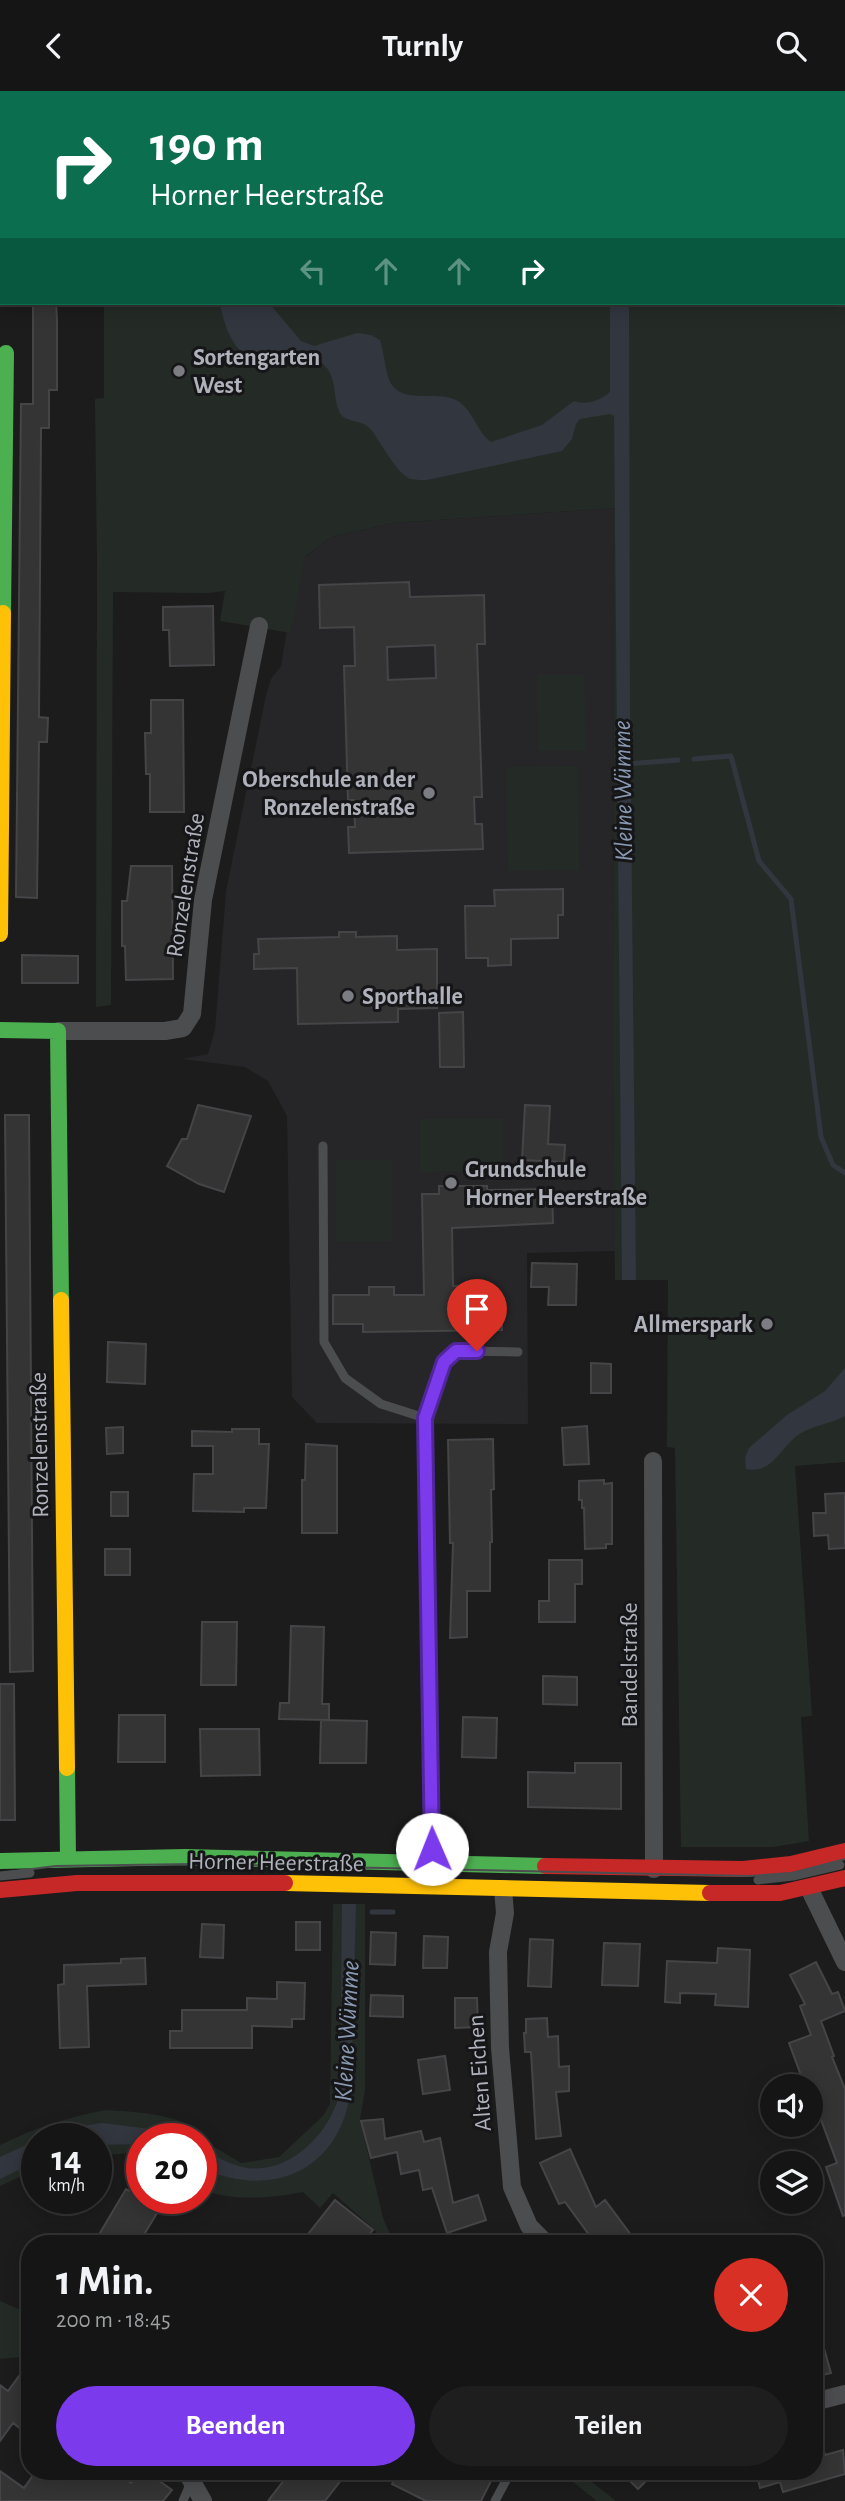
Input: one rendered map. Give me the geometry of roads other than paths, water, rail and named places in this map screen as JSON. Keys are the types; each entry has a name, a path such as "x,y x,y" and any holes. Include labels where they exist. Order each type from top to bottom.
{"main road":[{"path":"0,935 6,353"},
{"name":"Ronzelenstraße","path":"0,1030 58,1031 68,1858"},
{"name":"Horner Heerstraße","path":"0,1861 193,1857 654,1869 765,1867 791,1864 845,1851"},
{"name":"Horner Heerstraße","path":"0,1891 21,1887 80,1884 276,1883 780,1893 845,1878"}],"street":[{"name":"Ronzelenstraße","path":"58,1031 166,1031 183,1028 192,1014 203,899 259,626"},
{"name":"Bandelstraße","path":"653,1461 654,1869"},
{"path":"809,1888 845,1962"},
{"name":"Alten Eichen","path":"503,1889 505,1913 498,1952 500,2048 512,2187 529,2226 538,2235"},
{"path":"823,2400 845,2395"},
{"path":"191,2480 203,2501"}],"lane":[{"path":"323,1146 324,1342 345,1378 381,1404 425,1418"},
{"path":"432,1863 425,1418 444,1362 456,1351 518,1352"},
{"path":"753,1880 793,1877 845,1864"},
{"path":"219,1868 599,1877"},
{"path":"0,1876 43,1871"},
{"path":"183,2501 188,2480"},
{"path":"495,2501 506,2480"}],"water":[{"name":"Kleine Wümme","path":"221,305 271,305 301,341 314,346 357,333 371,335 380,340 387,374 395,388 414,396 456,400 467,409 491,442 542,425 574,401 593,401 610,392 610,305 629,305 636,1280 622,1280 614,416 610,414 580,419 572,439 562,451 427,480 411,479 398,468 369,428 341,415 333,382 325,366 310,356 303,355 273,362 255,360 239,350 225,322"},
{"path":"845,1368 845,1416 795,1437 764,1467 746,1469 745,1458 749,1448 787,1415 825,1391"},
{"name":"Kleine Wümme","path":"342,1904 356,1904 351,2086 345,2114 335,2138 320,2157 301,2170 279,2178 255,2181 217,2173 217,2157 247,2168 263,2168 293,2157 307,2147 328,2122 340,2092"},
{"path":"112,2124 126,2126 126,2144 112,2145"},
{"path":"21,2147 21,2169 0,2179 0,2157"}],"waterway":[{"path":"694,759 731,756 759,861 791,899 821,1137 833,1165 845,1173"},
{"name":"Kleine Wümme","path":"626,764 678,760"},
{"path":"372,1912 393,1912"}],"tram line":[{"path":"0,1873 56,1866 193,1864 749,1876 792,1873 845,1859"}],"place":[{"name":"Sortengarten West","path":"179,371"},
{"name":"Oberschule an der Ronzelenstraße","path":"429,793"},
{"name":"Sporthalle","path":"348,996"},
{"name":"Grundschule Horner Heerstraße","path":"451,1183"},
{"name":"Allmerspark","path":"767,1324"}]}
